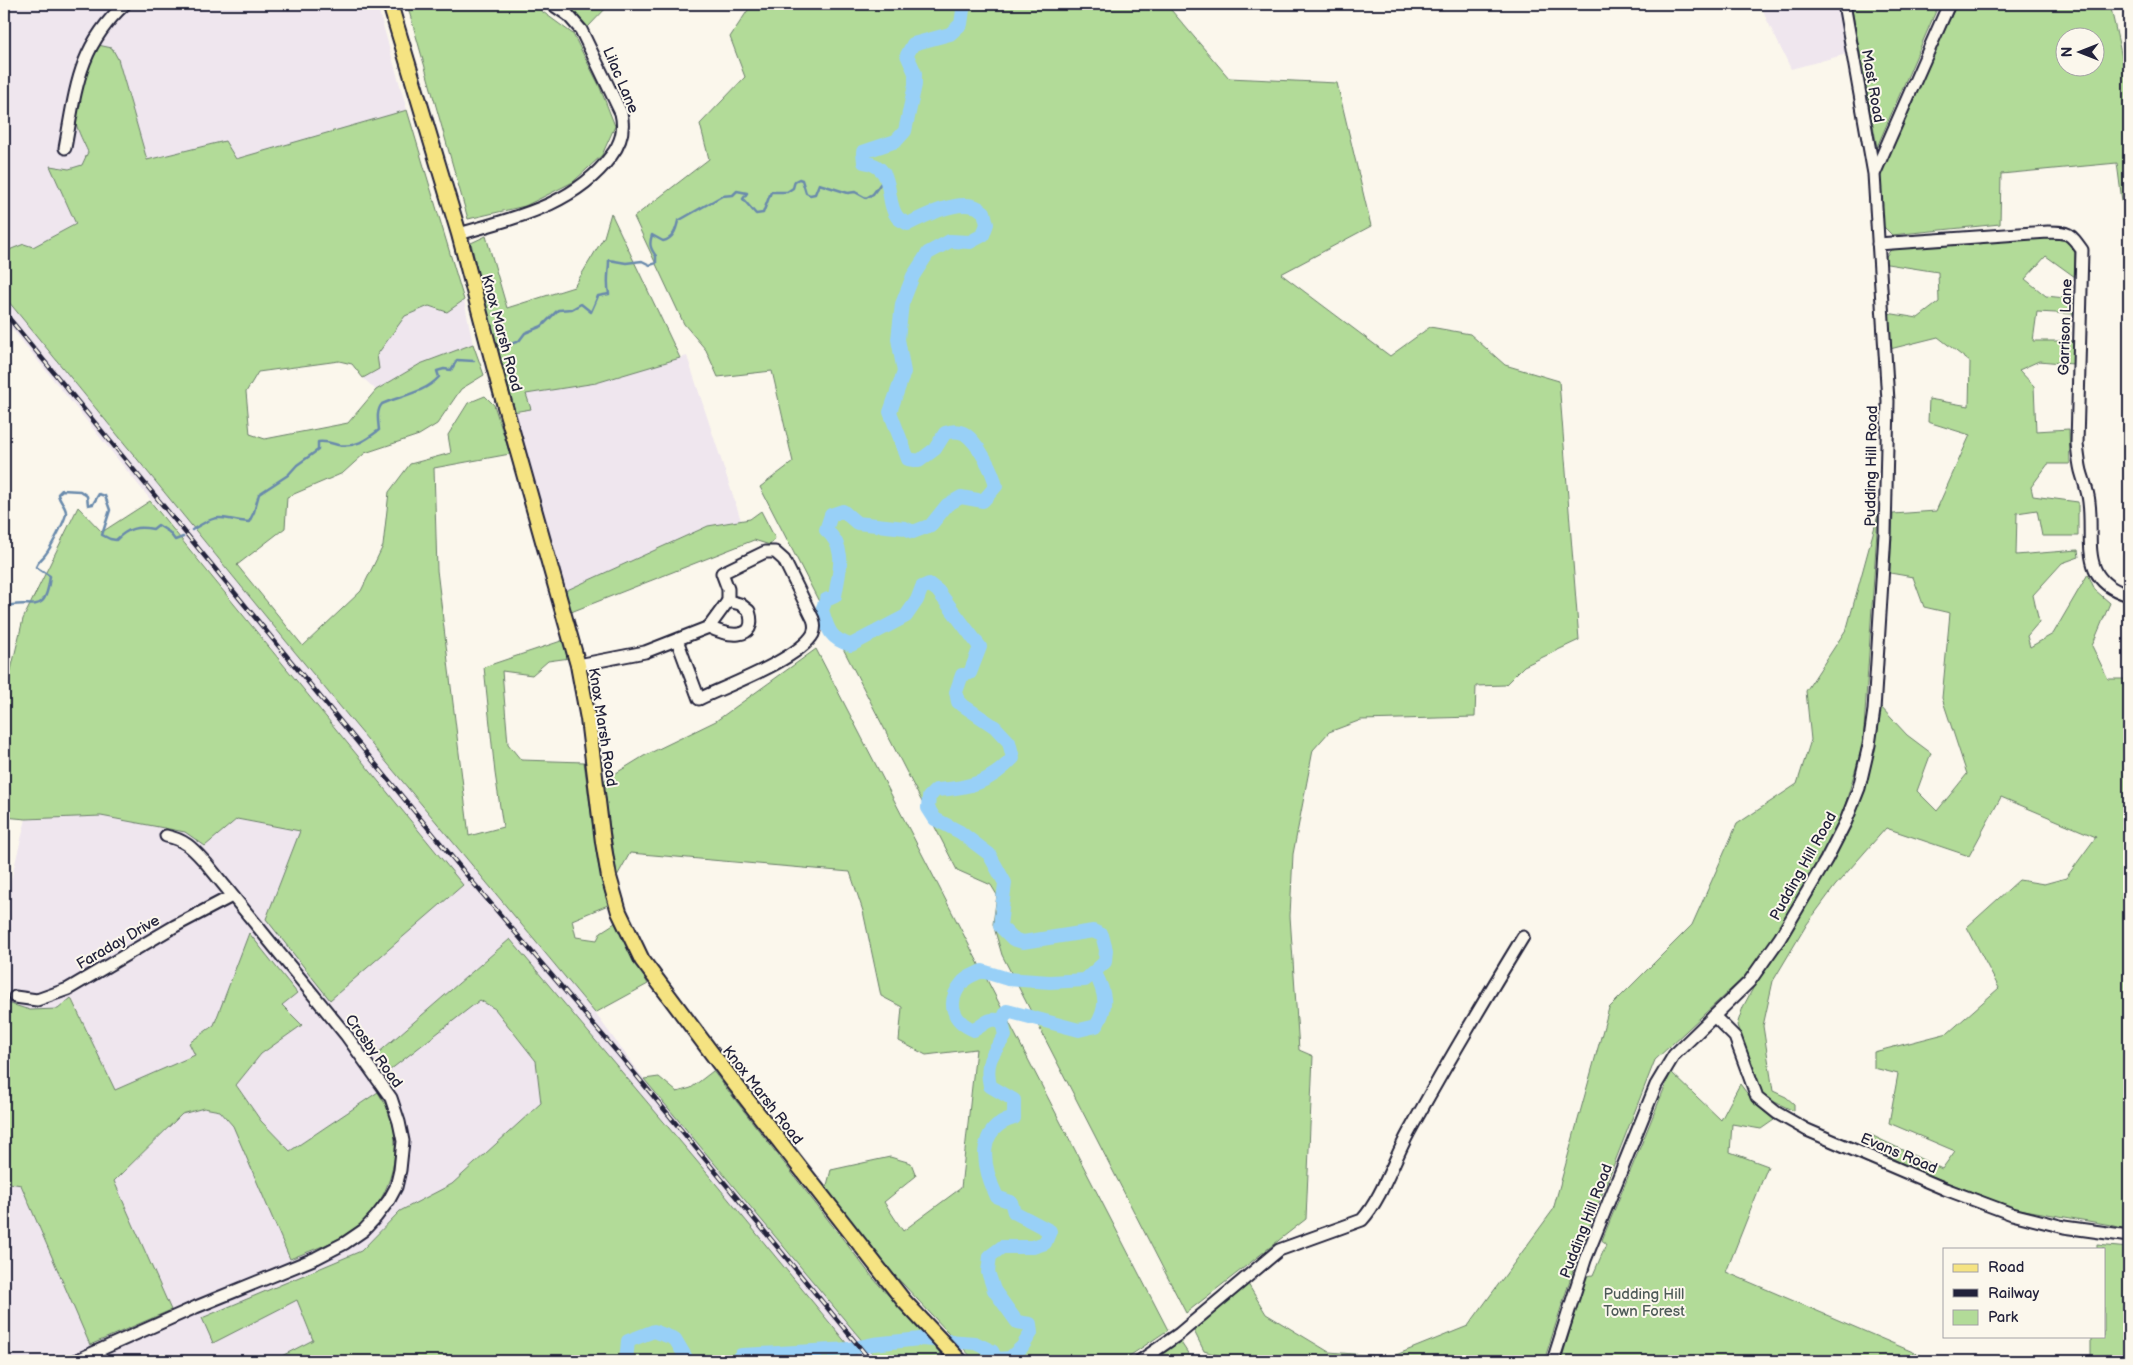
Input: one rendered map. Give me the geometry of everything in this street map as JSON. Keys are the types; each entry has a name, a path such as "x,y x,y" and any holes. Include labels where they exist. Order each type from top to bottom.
{"main road":[{"name":"Knox Marsh Road","path":"390,4 459,234 499,385 578,665 589,728 609,878 619,912 642,960 839,1220 904,1301 960,1361"}],"street":[{"path":"65,148 74,90 86,57 104,26 124,4"},
{"name":"Lilac Lane","path":"459,234 521,216 555,202 587,182 596,174 619,144 624,126 621,113 586,38 575,22 552,4"},
{"name":"Mast Road","path":"1844,4 1874,174"},
{"path":"1874,174 1949,4"},
{"name":"Pudding Hill Road","path":"1553,1361 1585,1260 1656,1084 1674,1055 1736,995 1764,964 1826,860 1846,821 1859,788 1869,745 1874,710 1885,533 1889,427 1885,330 1874,174"},
{"name":"Garrison Lane","path":"1878,244 2064,231 2071,235 2082,250 2077,444 2089,505 2091,558 2102,581 2116,591 2129,595"},
{"path":"578,665 632,655 710,627 728,601 728,588 722,573 765,552 775,552 784,560 813,619 814,629 812,635 797,650 778,662 699,699 677,640"},
{"path":"710,627 735,636 748,628 751,617 749,612 740,604 728,601"},
{"name":"Crosby Road","path":"75,1361 196,1307 316,1258 345,1243 364,1230 389,1200 396,1187 400,1170 402,1141 399,1122 391,1098 346,1035 192,848 179,838 166,836"},
{"name":"Faraday Drive","path":"16,996 37,1000 68,989 175,926 232,896"},
{"path":"1140,1361 1179,1334 1279,1250 1362,1220 1370,1211 1395,1156 1446,1064 1523,937"},
{"name":"Evans Road","path":"1714,1016 1735,1037 1757,1097 1777,1113 1807,1130 1945,1189 2012,1214 2064,1227 2129,1236"}],"shaded area":[{"path":"4,4 377,4 407,110 236,159 225,141 147,160 118,59 88,152 82,165 69,169 51,167 76,224 33,247 24,244 4,252 4,244 10,240 4,223"},
{"path":"1762,4 1839,4 1847,54 1791,69 1765,16"},
{"path":"4,296 294,651 595,1013 644,1079 879,1361 861,1361 711,1178 510,939 377,1054 390,1069 480,1000 495,1009 536,1061 541,1103 452,1184 400,1211 361,1251 202,1318 213,1342 297,1300 313,1340 272,1361 4,1361 4,1182 21,1185 91,1345 171,1310 114,1181 182,1114 204,1108 220,1111 233,1126 291,1259 378,1092 290,1151 261,1121 236,1084 261,1054 302,1025 282,1005 297,993 249,933 214,1025 189,1043 196,1055 114,1090 72,998 58,1009 30,1010 4,1002 4,908 26,819 101,816 185,832 205,846 237,819 301,831 266,919 463,885 4,319"},
{"path":"464,300 473,344 420,364 376,390 363,378 378,369 377,355 405,316 429,306 447,312"},
{"path":"687,356 741,520 707,526 565,591 513,412 524,412 526,394 596,383"}],"green space":[{"path":"407,4 532,4 573,34 599,85 615,126 602,155 573,182 525,206 468,219"},
{"path":"567,4 608,4 609,5 588,27"},
{"path":"752,4 1166,4 1229,78 1337,83 1371,226 1281,274 1390,356 1430,327 1470,334 1505,365 1559,381 1579,640 1524,666 1505,685 1476,686 1475,717 1361,720 1329,732 1313,750 1293,854 1290,916 1299,1050 1313,1056 1306,1219 1186,1313 1002,955 993,924 997,895 991,885 957,870 760,487 793,462 772,371 718,377 706,350 684,324 634,217 709,159 700,124 745,77 730,37"},
{"path":"1851,4 1939,4 1877,147"},
{"path":"1957,4 2110,4 2129,89 2129,423 2127,399 2128,247 2117,163 2001,174 2000,224 1892,235 1882,225 1879,170"},
{"path":"98,45 112,48 118,59 147,160 225,141 236,159 407,110 464,300 447,312 429,306 405,316 377,355 379,369 363,378 352,364 339,361 258,372 246,392 250,434 265,439 348,423 376,390 420,364 473,344 484,375 461,389 437,424 419,435 365,453 343,473 287,497 285,528 237,565 303,646 361,591 383,546 389,492 410,464 451,453 448,435 468,403 485,396 494,405 510,454 434,468 437,570 469,836 503,827 495,773 484,667 564,640 570,658 548,661 532,675 502,671 508,744 521,760 584,762 598,863 608,905 572,920 576,937 597,940 601,932 615,923 648,984 595,1013 294,651 4,296 4,252 24,244 33,247 76,224 50,166 69,169 82,165 88,152 77,126 75,114 82,83"},
{"path":"611,213 680,358 596,383 526,394 531,409 513,412 485,307 471,243 486,236 507,308 574,287 604,237"},
{"path":"2048,238 2069,241 2075,253 2075,277 2046,256 2025,279 2046,296 2075,299 2074,314 2037,312 2033,341 2074,341 2073,364 2039,361 2019,370 2034,386 2036,431 2069,429 2070,464 2048,464 2031,487 2033,496 2078,502 2078,536 2042,536 2037,510 2017,513 2016,555 2078,550 2079,557 2062,563 2033,595 2039,622 2027,636 2030,647 2053,634 2088,574 2095,590 2110,603 2092,646 2108,679 2129,679 2129,1212 2127,1216 2129,1217 2129,1230 2111,1225 2013,1208 1909,1167 1865,1144 1869,1134 1942,1169 1955,1151 1889,1123 1898,1074 1874,1068 1874,1052 1948,1033 1999,988 1967,927 2019,880 2044,884 2066,878 2096,837 2001,797 1969,856 1886,828 1835,886 1807,924 1773,981 1763,1026 1773,1091 1786,1097 1794,1104 1794,1111 1766,1098 1755,1085 1737,1025 1743,1007 1766,964 1850,822 1879,705 1907,735 1931,753 1917,791 1937,811 1967,774 1942,698 1950,613 1924,607 1913,577 1890,573 1893,514 1936,511 1970,435 1928,422 1929,399 1969,406 1970,362 1938,337 1890,349 1887,313 1918,318 1939,302 1938,272 1881,263 1892,248"},
{"path":"150,501 463,885 330,1000 266,919 300,831 237,819 205,846 185,832 101,816 26,819 4,817 4,700 23,619 78,507 102,532"},
{"path":"761,511 775,538 770,545 754,540 571,612 565,591 708,526 750,519"},
{"path":"1878,515 1863,744 1841,819 1761,961 1655,1060 1577,1258 1544,1361 1237,1361 1204,1351 1193,1329 1248,1284 1266,1314 1329,1352 1391,1357 1468,1326 1553,1210 1609,1008 1692,925 1737,824 1797,784 1811,740 1806,691 1847,628"},
{"path":"816,649 1168,1330 1122,1361 975,1361 889,1269 826,1189 831,1170 890,1157 911,1163 916,1176 884,1202 903,1231 961,1188 976,1049 926,1055 899,1041 902,1007 881,996 863,911 850,872 630,853 617,876 603,781 644,756 716,721"},
{"path":"249,933 297,993 282,1005 302,1025 261,1054 236,1085 261,1121 290,1151 378,1092 390,1113 394,1132 394,1163 390,1179 376,1207 354,1230 333,1242 290,1259 233,1126 220,1111 204,1108 182,1114 114,1181 171,1310 90,1345 21,1185 4,1182 4,1002 30,1010 58,1009 71,998 115,1090 195,1055 189,1043 214,1025"},
{"path":"510,939 711,1178 861,1361 272,1361 313,1340 297,1300 213,1343 202,1318 361,1251 400,1211 452,1184 541,1103 536,1061 495,1009 480,1000 390,1070 377,1054"},
{"path":"713,1071 873,1278 947,1361 879,1361 644,1079 659,1077 677,1092 691,1088"},
{"name":"Pudding Hill Town Forest","path":"1671,1072 1721,1120 1740,1084 1756,1105 1774,1120 1761,1129 1732,1124 1730,1152 1768,1166 1726,1272 1934,1361 1561,1361 1586,1276 1593,1275 1606,1245 1602,1240"},
{"path":"2097,1245 2129,1248 2129,1361 2077,1361 2091,1355 2091,1338 2106,1338 2106,1248 2097,1248"},
{"path":"1180,1341 1193,1361 1148,1361"}],"waterway":[{"path":"960,4 963,10 961,24 950,34 913,44 907,55 915,73 915,85 905,131 896,141 863,152 864,162 875,165 882,170 886,177 894,211 898,218 908,224 948,207 974,206 984,212 987,224 983,235 970,242 950,241 928,253 913,276 902,304 898,339 904,372 890,412 908,459 919,461 935,449 945,433 960,432 970,438 980,450 996,486 983,501 961,497 947,505 931,525 913,532 905,528 857,523 843,511 831,515 826,530 833,537 840,553 840,569 835,596 826,600 822,610 826,623 834,637 851,645 906,616 917,600 922,587 929,584 938,591 980,647 970,673 962,675 956,692 958,702 995,727 1009,742 1013,758 996,773 978,783 959,788 936,790 929,797 928,808 935,819 960,832 989,854 1005,883 1000,926 1013,939 1023,942 1093,931 1102,935 1106,950 1105,962 1085,980 1050,982 1008,979 982,971 964,981 957,990 953,1004 956,1016 961,1022 974,1030 993,1020 1002,1021"},
{"path":"500,348 519,341 525,333 542,326 558,310 572,309 581,304 591,312 598,296 609,294 609,260 626,263 642,261 650,265 656,263 656,256 651,246 652,235 663,241 666,240 674,234 678,221 722,196 733,195 737,191 747,193 743,199 756,214 763,213 771,192 787,192 793,188 795,181 799,179 802,180 806,193 810,195 815,194 819,184 848,193 855,192 866,198 873,194 886,176"},
{"path":"192,530 215,518 249,522 259,494 288,475 297,465 318,450 318,442 344,446 365,440 379,430 378,413 382,404 412,394 433,383 439,377 437,371 451,370 457,360 474,361"},
{"path":"4,607 40,603 48,590 50,576 36,567 51,547 66,515 58,494 62,490 80,491 87,496 88,505 93,504 99,494 105,496 110,510 102,535 110,539 116,540 133,529 153,529 158,525 169,532 175,540 183,537"},
{"path":"736,1361 741,1355 849,1349 873,1344 920,1339 975,1343 992,1351 996,1359 1010,1358 1022,1347 1031,1333 1030,1324 1017,1322 994,1290 988,1272 990,1256 1002,1247 1033,1247 1045,1243 1050,1231 1014,1212 1011,1202 997,1197 992,1186 986,1162 987,1140 992,1131 1001,1123 1014,1118 1014,1100 990,1086 989,1065 993,1054 1005,1036 1002,1021 1007,1011 1079,1030 1096,1026 1103,1012 1104,999 1095,973"},
{"path":"626,1361 628,1341 654,1331 675,1339 688,1361"}],"railway":[{"path":"4,312 470,879 622,1058 871,1361"}]}
